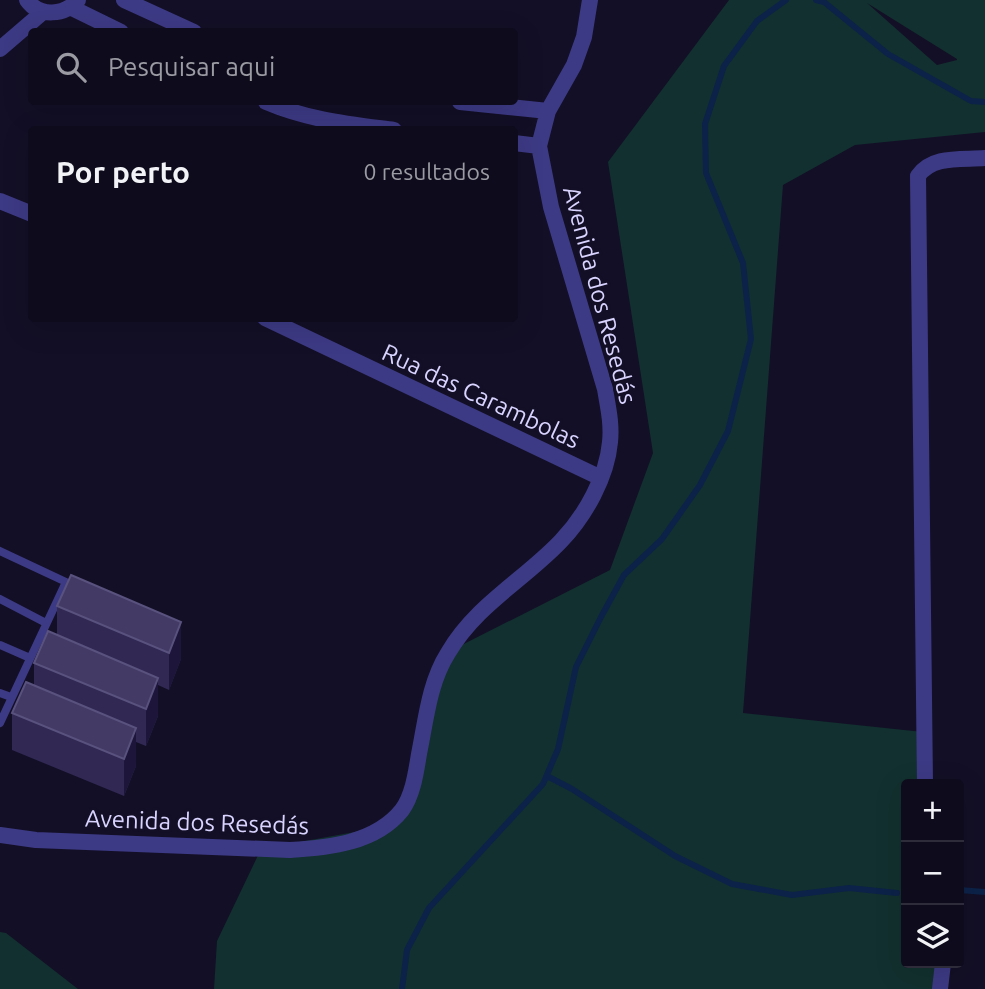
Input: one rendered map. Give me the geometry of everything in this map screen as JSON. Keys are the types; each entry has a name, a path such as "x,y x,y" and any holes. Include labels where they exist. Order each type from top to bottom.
{"street":[{"path":"27,0 30,5 43,12 58,13 75,4 114,28"},
{"path":"124,0 185,28"},
{"name":"Avenida dos Resedás","path":"0,835 36,840 290,850 324,848 354,841 382,827 402,809 414,782 429,699 448,652 489,603 561,541 580,517 601,478 610,444 610,418 605,390 551,207 539,146 548,111 574,65 584,37 590,0"},
{"path":"0,49 43,12"},
{"path":"273,105 298,115 362,126"},
{"path":"489,105 548,111"},
{"path":"518,143 539,146"},
{"path":"925,779 918,176 924,167 935,162 985,158"},
{"path":"0,201 28,212"},
{"name":"Rua das Carambolas","path":"273,322 601,478"},
{"path":"940,989 942,968"}],"lane":[{"path":"0,551 78,587"},
{"path":"0,723 66,582"},
{"path":"0,599 46,622"},
{"path":"0,645 30,658"},
{"path":"0,693 11,697"}],"green space":[{"path":"729,0 985,0 985,132 855,145 783,185 743,713 923,732 926,779 901,779 901,968 939,968 940,989 214,989 217,941 261,849 382,827 414,782 448,652 610,570 653,453 608,162","holes":["867,3 957,59 937,65"]},
{"path":"0,932 6,933 78,989 0,989"}],"building":[{"path":"71,575 181,622 169,653 57,606"},
{"path":"48,631 158,678 146,709 34,663"},
{"path":"26,682 136,728 124,759 12,713"}],"waterway":[{"path":"402,989 407,950 429,908 543,784 558,749 576,667 601,617 624,575 662,539 700,485 728,431 751,339 743,263 706,173 705,124 724,66 757,21 786,0"},
{"path":"816,0 824,2 888,54 971,101 985,102"},
{"path":"547,776 572,789 675,856 732,884 792,895 849,888 897,893"},
{"path":"964,890 985,892"}]}
